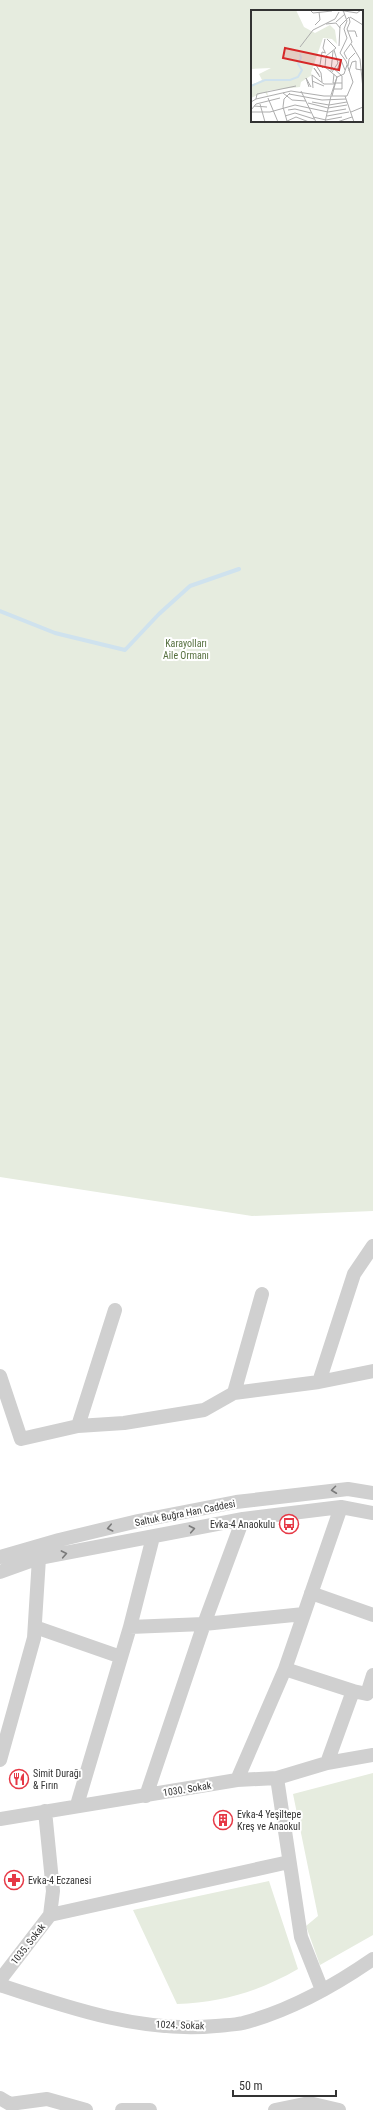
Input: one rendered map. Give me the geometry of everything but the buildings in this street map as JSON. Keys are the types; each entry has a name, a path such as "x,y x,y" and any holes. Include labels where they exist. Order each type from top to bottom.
{"street":[{"path":"318,1382 354,1274 373,1246"},
{"path":"234,1393 262,1294"},
{"path":"78,1426 115,1310"},
{"path":"0,1376 21,1439 78,1426 124,1423 204,1410 234,1393 318,1382 373,1371"},
{"name":"Saltuk Buğra Han Caddesi","path":"0,1557 59,1540 138,1521 236,1502 348,1489 373,1492"},
{"path":"237,1780 285,1669 341,1507"},
{"name":"Saltuk Buğra Han Caddesi","path":"0,1572 39,1558 243,1519 341,1507 373,1512"},
{"path":"146,1796 204,1624 243,1519"},
{"path":"77,1805 130,1627 153,1537"},
{"path":"0,1760 34,1638 39,1558"},
{"path":"311,1593 373,1615"},
{"path":"130,1627 204,1624 304,1614"},
{"path":"35,1627 121,1656"},
{"path":"285,1669 366,1694 373,1675"},
{"path":"327,1762 353,1691"},
{"name":"1030. Sokak","path":"0,1819 77,1805 146,1796 237,1780 277,1778 327,1762 373,1755"},
{"path":"277,1778 300,1937 322,1990"},
{"name":"1035. Sokak","path":"0,1980 50,1915 52,1891 45,1811"},
{"path":"50,1915 289,1862"},
{"name":"1024. Sokak","path":"0,1985 72,2009 144,2024 195,2028 242,2023 284,2009 322,1990 373,1959"},
{"path":"0,2098 10,2104 47,2100 86,2110"},
{"path":"275,2110 309,2103 339,2110"},
{"path":"122,2110 150,2110"}],"green space":[{"name":"Karayolları Aile Ormanı","path":"0,0 373,0 373,1211 252,1216 0,1177"},
{"path":"373,1773 373,1935 320,1965 306,1926 318,1916 293,1794"},
{"path":"269,1881 298,1969 254,1990 209,2001 177,2004 133,1910"}],"waterway":[{"path":"0,611 55,633 125,650 159,614 190,586 239,569"}],"place":[{"name":"Evka-4 Anaokulu","path":"289,1524"},
{"name":"Simit Durağı & Fırın","path":"19,1779"},
{"name":"Evka-4 Yeşiltepe Kreş ve Anaokul","path":"223,1820"},
{"name":"Evka-4 Eczanesi","path":"14,1880"}]}
